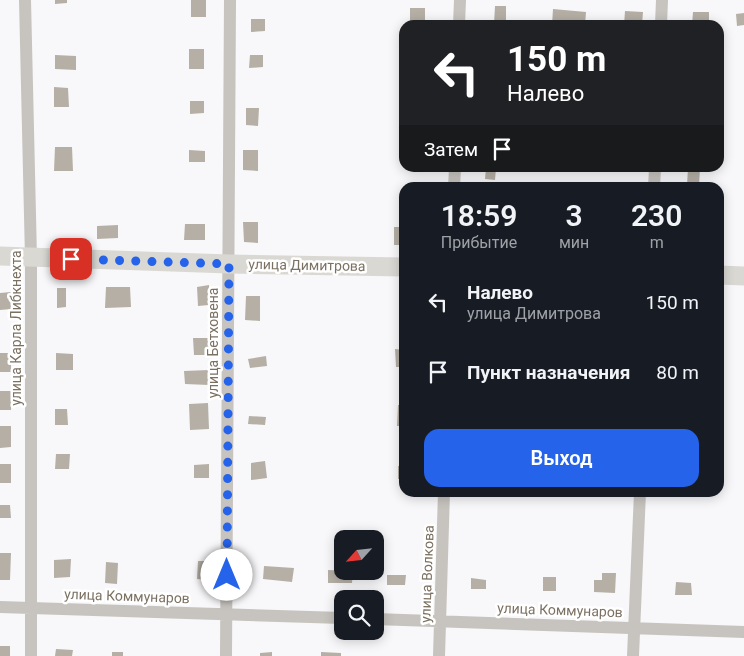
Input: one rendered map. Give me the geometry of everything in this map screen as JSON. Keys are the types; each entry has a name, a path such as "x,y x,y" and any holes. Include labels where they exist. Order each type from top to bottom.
{"street":[{"name":"улица Карла Либкнехта","path":"25,0 31,258 31,656"},
{"name":"улица Бетховена","path":"226,656 230,0"},
{"path":"459,20 460,0"},
{"path":"661,20 662,0"},
{"name":"улица Димитрова","path":"0,256 229,264 399,267"},
{"path":"724,275 744,276"},
{"name":"улица Волкова","path":"439,656 444,497"},
{"path":"633,656 640,497"},
{"name":"улица Коммунаров","path":"0,607 334,618"},
{"name":"улица Коммунаров","path":"384,619 744,632"}],"building":[{"path":"55,0 67,0 67,3 55,4"},
{"path":"191,0 206,0 206,17 191,17"},
{"path":"495,6 506,6 506,20 494,20"},
{"path":"410,8 425,8 425,20 410,20"},
{"path":"553,9 586,12 585,20 552,20"},
{"path":"625,11 643,12 642,20 624,20"},
{"path":"693,12 709,12 709,20 692,20"},
{"path":"744,13 744,25 737,26 736,14"},
{"path":"251,19 265,19 265,31 251,32"},
{"path":"189,49 204,49 204,69 189,69"},
{"path":"55,55 76,56 76,70 55,69"},
{"path":"250,55 263,55 263,67 249,68"},
{"path":"54,87 68,88 69,107 54,107"},
{"path":"190,101 204,101 204,113 190,114"},
{"path":"246,108 259,108 258,126 246,125"},
{"path":"55,147 72,147 73,171 54,171"},
{"path":"189,150 205,151 205,162 189,162"},
{"path":"243,150 258,150 258,171 243,170"},
{"path":"486,172 496,172 495,180 485,179"},
{"path":"688,172 700,172 699,182 687,182"},
{"path":"243,222 258,222 258,243 244,242"},
{"path":"185,224 205,224 205,240 184,240"},
{"path":"118,225 118,238 97,239 97,226"},
{"path":"394,227 399,227 399,245 394,245"},
{"path":"209,285 209,305 198,306 197,287"},
{"path":"106,287 130,287 131,307 105,308"},
{"path":"57,288 66,288 66,307 57,308"},
{"path":"11,292 11,309 0,310 0,293"},
{"path":"246,296 260,296 260,321 245,320"},
{"path":"193,338 210,338 209,355 194,355"},
{"path":"395,349 399,349 399,367 396,367"},
{"path":"0,353 11,353 11,372 0,372"},
{"path":"56,353 73,354 73,370 56,370"},
{"path":"266,356 267,366 250,368 248,359"},
{"path":"209,370 209,385 185,384 184,371"},
{"path":"0,391 12,391 11,410 0,410"},
{"path":"208,403 209,429 190,430 189,404"},
{"path":"398,405 399,405 399,426 397,426"},
{"path":"55,409 67,409 68,425 55,425"},
{"path":"249,416 266,417 265,425 248,424"},
{"path":"0,426 11,426 11,447 0,448"},
{"path":"56,454 70,454 69,469 55,469"},
{"path":"265,461 267,478 251,480 251,463"},
{"path":"0,464 11,464 11,483 0,483"},
{"path":"209,464 209,478 194,478 194,465"},
{"path":"0,505 10,505 11,518 0,518"},
{"path":"0,553 11,553 10,580 0,580"},
{"path":"71,559 70,577 54,578 54,560"},
{"path":"198,561 209,561 208,580 197,579"},
{"path":"106,562 118,563 117,584 105,583"},
{"path":"264,566 294,568 292,582 263,579"},
{"path":"328,570 334,570 334,580 352,580 352,583 328,583"},
{"path":"602,573 616,573 615,593 594,592 594,580 602,580"},
{"path":"387,575 406,575 405,585 387,585"},
{"path":"543,577 556,577 556,591 543,591"},
{"path":"471,578 486,580 486,589 471,589"},
{"path":"676,582 691,583 692,595 675,595"},
{"path":"0,646 10,646 10,656 0,656"},
{"path":"56,649 73,650 72,656 55,656"},
{"path":"112,652 123,652 123,656 112,656"},
{"path":"272,652 272,656 260,656 260,653"},
{"path":"321,652 341,653 341,656 321,656"}],"route":[{"path":"71,259 229,264 227,575"}]}
